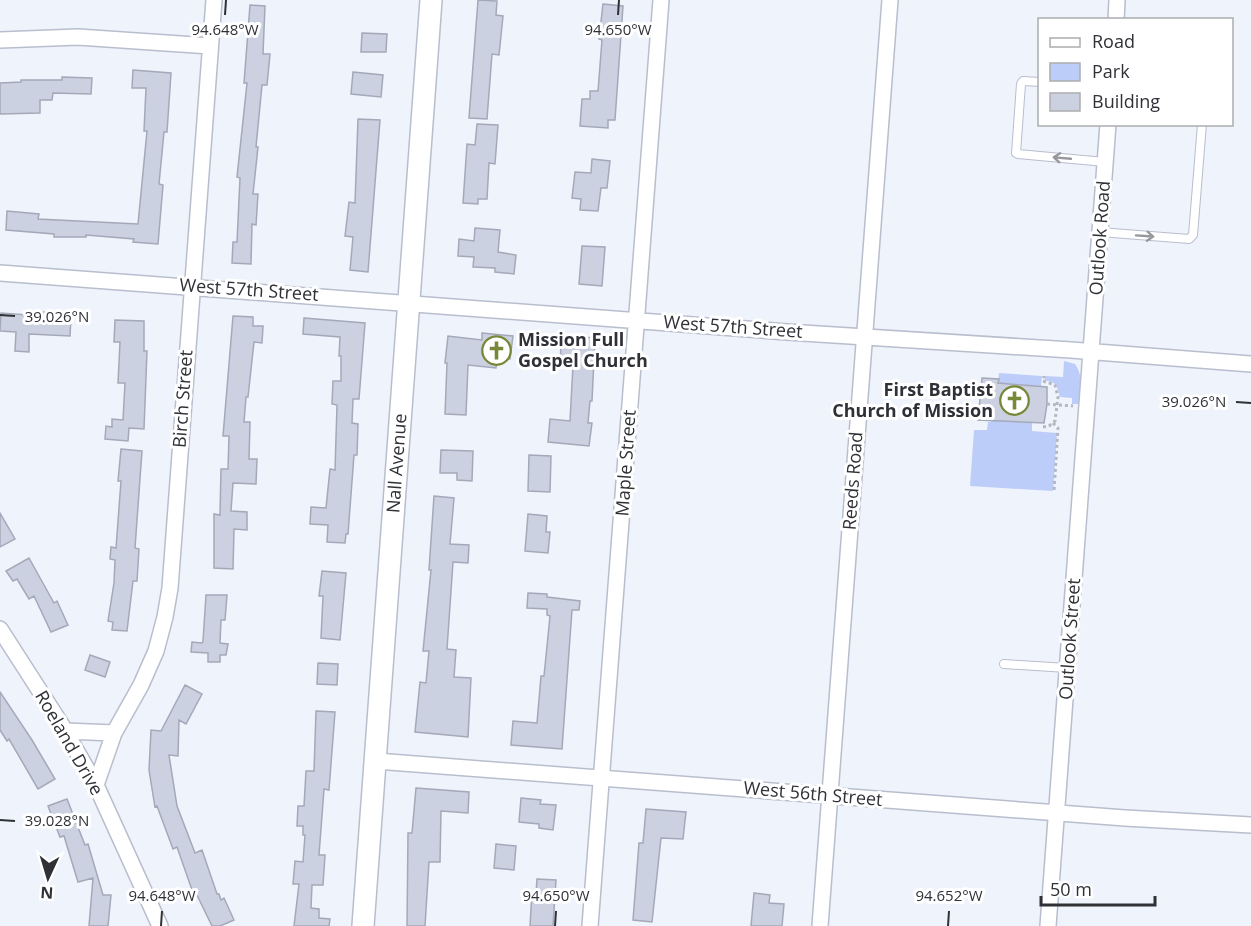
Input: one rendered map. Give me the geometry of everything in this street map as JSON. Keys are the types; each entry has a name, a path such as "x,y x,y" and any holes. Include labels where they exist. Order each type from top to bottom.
{"street":[{"name":"Birch Street","path":"96,785 114,733 141,685 156,651 170,588 214,0"},
{"name":"Nall Avenue","path":"363,926 431,0"},
{"name":"Maple Street","path":"591,926 661,0"},
{"name":"Reeds Road","path":"820,926 890,0"},
{"path":"1116,18 1117,0"},
{"path":"0,40 78,37 210,46"},
{"name":"Outlook Road","path":"1091,351 1108,126"},
{"name":"West 57th Street","path":"0,273 1251,364"},
{"name":"Outlook Street","path":"1048,926 1091,351"},
{"name":"Roeland Drive","path":"0,629 65,731 96,785 153,923"},
{"path":"65,731 114,733"},
{"name":"West 56th Street","path":"376,761 1056,813 1251,825"}],"lane":[{"path":"1038,82 1023,81 1021,84 1016,153 1105,162"},
{"path":"1100,232 1190,239 1193,235 1202,126"},
{"path":"1004,664 1067,668"}],"path":[{"path":"1043,386 1044,376"},
{"path":"1042,427 1053,423 1057,405 1056,387 1051,382 1043,381"},
{"path":"1047,405 1070,406"},
{"path":"1053,423 1058,428 1054,491"}],"green space":[{"path":"1064,361 1075,364 1080,373 1079,404 1072,404 1072,398 1060,397 1056,384 1045,380 1045,376 1063,377"},
{"path":"999,373 1042,376 1041,386 998,383"},
{"path":"991,419 1032,423 1032,431 1057,433 1053,491 970,486 974,430 987,430"}],"building":[{"path":"478,0 497,1 496,15 503,16 499,55 492,54 487,119 469,118"},
{"path":"603,4 623,6 615,120 608,120 608,128 580,126 582,99 590,99 590,91 598,91 602,40 599,39"},
{"path":"250,5 265,6 263,54 270,54 267,85 262,85 256,147 258,147 253,194 258,194 256,225 252,224 251,264 232,263 233,242 237,242 240,178 237,177 247,83 244,83"},
{"path":"362,33 387,34 386,52 361,52"},
{"path":"133,70 171,73 167,132 164,132 159,184 163,185 158,244 133,242 134,239 86,235 86,237 54,237 54,234 6,230 7,211 39,214 38,219 138,224 147,131 144,131 146,88 132,88"},
{"path":"353,72 383,75 381,97 351,94"},
{"path":"62,77 92,78 91,94 53,93 52,100 40,100 40,113 0,114 0,83 21,82 21,80 62,80"},
{"path":"358,119 380,120 368,272 350,270 353,237 345,236 349,202 355,203"},
{"path":"477,124 498,125 495,164 489,163 487,199 478,199 478,204 463,203 467,144 475,145"},
{"path":"592,159 610,161 607,188 601,188 598,211 580,210 581,199 572,198 575,172 591,173"},
{"path":"475,228 500,230 498,252 516,255 514,274 495,272 495,268 473,267 474,257 458,256 459,239 474,241"},
{"path":"582,246 605,247 602,286 579,284"},
{"path":"42,312 71,317 70,336 29,334 29,352 15,351 16,332 0,331 1,313 42,316"},
{"path":"233,316 253,317 253,326 263,326 262,343 254,342 244,422 250,422 249,459 257,459 256,484 233,483 231,511 247,512 247,530 234,529 233,569 214,568 214,514 220,515 221,469 228,469 229,436 223,436"},
{"path":"304,318 365,323 359,399 353,399 352,423 358,424 357,455 354,455 348,534 346,534 345,543 327,542 328,525 310,524 311,507 326,508 330,469 335,470 337,405 332,404 333,381 341,381 340,337 303,334"},
{"path":"115,320 144,321 144,351 147,351 144,429 129,428 128,441 105,439 106,426 112,427 112,419 123,420 125,383 118,383 120,342 114,342"},
{"path":"482,333 513,336 510,359 497,358 496,368 468,365 466,415 445,414 447,363 445,363 448,336 482,340"},
{"path":"581,337 595,338 592,401 590,401 588,423 592,423 589,446 548,442 550,419 570,421 573,365 560,364 561,345 580,346"},
{"name":"First Baptist Church of Mission","path":"982,378 999,379 998,383 1047,387 1044,423 978,420"},
{"path":"121,449 142,451 135,548 139,549 137,581 133,581 127,631 112,630 113,622 108,621 114,583 115,560 110,559 111,547 116,548"},
{"path":"441,450 473,451 472,481 457,480 457,473 440,473"},
{"path":"529,455 551,456 550,492 528,491"},
{"path":"434,496 454,498 450,544 469,545 468,563 453,562 447,649 456,650 454,677 471,678 468,737 415,732 420,682 426,683 429,651 423,651 431,570 429,570"},
{"path":"0,513 15,539 0,547"},
{"path":"528,514 547,516 546,532 550,532 548,553 525,551"},
{"path":"29,558 54,603 57,601 68,625 51,632 34,596 29,599 17,579 13,581 6,571"},
{"path":"322,571 346,573 340,640 321,638 323,596 319,596"},
{"path":"528,593 547,594 547,597 580,601 579,610 572,610 562,749 511,745 513,721 537,723 541,676 544,676 550,616 547,615 547,609 527,608"},
{"path":"206,595 227,595 225,620 221,620 220,643 228,644 226,655 220,655 220,662 208,662 208,653 191,652 192,642 202,643 203,641"},
{"path":"90,655 110,662 105,677 85,670"},
{"path":"318,663 338,664 337,685 317,684"},
{"path":"185,685 202,694 186,724 179,720 178,756 169,755 177,806 195,853 202,850 217,894 221,900 224,898 234,920 220,926 212,926 194,889 192,890 177,847 173,849 157,806 155,807 149,770 151,730 161,731"},
{"path":"0,692 55,779 38,789 9,739 7,741 0,730"},
{"path":"316,711 335,712 329,790 324,789 319,855 325,855 323,885 312,885 311,908 319,909 319,918 330,919 329,926 294,926 299,884 293,884 295,861 303,862 305,835 303,835 303,826 297,826 298,806 304,806 306,771 314,771"},
{"path":"416,788 469,792 468,813 441,811 440,862 429,862 425,926 407,926 408,833 412,833"},
{"path":"521,798 541,800 540,804 556,805 553,830 539,828 539,824 519,822"},
{"path":"67,799 85,845 88,844 103,895 111,895 108,926 89,926 93,878 78,882 64,836 60,837 48,806"},
{"path":"646,809 686,812 683,839 661,838 652,922 633,920 639,843 643,843"},
{"path":"496,844 516,846 514,870 494,868"},
{"path":"537,879 556,880 553,926 530,926 532,892 536,893"},
{"path":"754,893 770,895 769,903 784,904 782,926 751,926"}],"place":[{"name":"Mission Full Gospel Church","path":"497,350"},
{"name":"First Baptist Church of Mission","path":"1014,400"}]}
